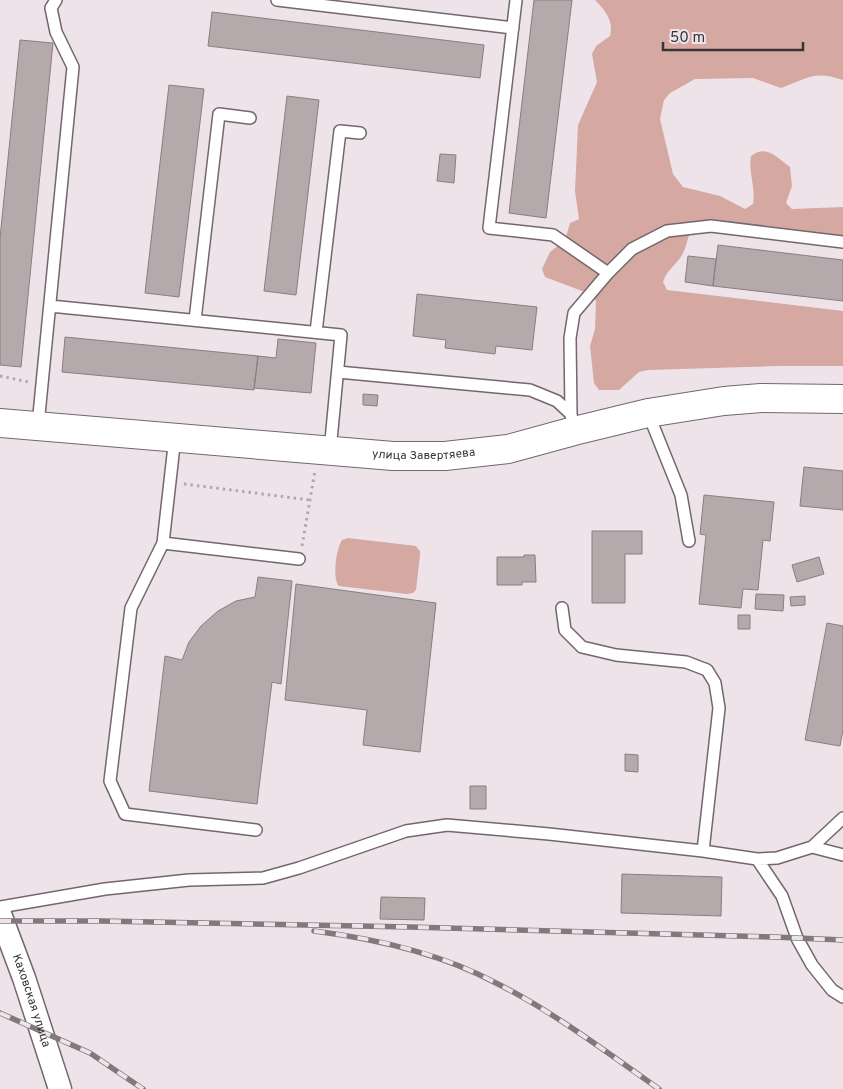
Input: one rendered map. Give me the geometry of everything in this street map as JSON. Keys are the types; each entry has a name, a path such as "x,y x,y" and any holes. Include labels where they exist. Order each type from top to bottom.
{"main road":[{"name":"улица Завертяева","path":"0,423 324,451 393,456 445,456 508,450 573,422 716,402 761,398 843,399"}],"street":[{"name":"Каховская улица","path":"0,914 42,1030 60,1089"}],"lane":[{"path":"38,425 73,68 56,32 51,8 56,0"},
{"path":"277,0 513,28"},
{"path":"516,0 489,228 553,235 608,273"},
{"path":"195,320 219,114 250,118"},
{"path":"316,332 340,131 360,133"},
{"path":"573,422 570,338 574,313 608,273 632,249 667,231 711,226 843,242"},
{"path":"50,306 341,335 338,372 324,451"},
{"path":"338,372 530,390 557,401 573,422"},
{"path":"648,413 681,494 690,542"},
{"path":"175,437 163,543 131,608 110,781 125,814 256,830"},
{"path":"163,543 299,559"},
{"path":"562,608 566,630 582,647 616,655 686,662 707,670 715,683 719,708 704,851"},
{"path":"0,907 104,889 180,881 263,878 299,868 406,831 447,825 550,834 704,851 757,859 777,858 812,846 843,818"},
{"path":"812,846 843,856"},
{"path":"757,859 782,896 797,938 812,965 832,990 843,997"}],"path":[{"path":"0,376 42,385"},
{"path":"299,559 310,500 324,451"},
{"path":"169,482 310,500"}],"shaded area":[{"path":"595,0 843,0 843,80 825,76 811,76 781,88 753,78 695,79 670,93 664,100 660,119 673,174 683,187 720,196 745,209 753,204 754,198 750,168 751,156 762,151 771,153 790,167 792,186 786,203 792,209 843,207 843,236 699,221 690,232 681,257 665,277 663,282 667,290 843,311 843,366 648,370 639,372 619,390 599,390 594,383 590,346 595,329 596,301 590,294 545,277 542,269 550,252 565,240 570,223 579,219 575,191 578,125 597,82 592,54 596,46 610,36 611,31 608,16"},
{"path":"348,538 416,546 420,551 420,555 416,590 413,593 407,594 339,586 335,571 337,557 342,540"}],"building":[{"path":"534,0 572,0 546,218 509,213"},
{"path":"212,12 484,45 480,78 208,46"},
{"path":"20,40 53,43 21,367 0,365 0,238"},
{"path":"169,85 204,89 179,297 145,293"},
{"path":"287,96 319,100 296,295 264,291"},
{"path":"440,154 456,155 454,183 437,181"},
{"path":"718,245 843,260 843,301 713,286"},
{"path":"688,256 716,259 713,286 685,282"},
{"path":"417,294 537,307 532,350 496,346 495,354 445,348 446,340 413,336"},
{"path":"65,337 258,356 254,390 62,372"},
{"path":"278,339 316,343 311,393 254,388 258,356 276,358"},
{"path":"363,394 378,395 377,406 363,405"},
{"path":"804,467 843,471 843,510 800,506"},
{"path":"704,495 774,502 770,541 763,540 758,590 743,589 741,608 699,604 706,535 700,534"},
{"path":"592,531 642,531 642,554 625,554 625,603 592,603"},
{"path":"524,555 535,555 536,582 522,582 522,585 497,585 497,557 524,557"},
{"path":"819,557 824,574 797,582 792,565"},
{"path":"258,577 292,581 281,684 272,682 257,804 149,791 165,656 182,660 189,642 201,626 218,611 236,601 255,597"},
{"path":"296,584 436,603 420,752 363,745 367,710 285,700"},
{"path":"756,594 784,595 783,611 755,609"},
{"path":"805,596 805,605 791,606 790,597"},
{"path":"738,615 750,615 750,629 738,629"},
{"path":"827,623 843,626 843,730 840,746 805,740"},
{"path":"625,754 638,755 638,772 625,771"},
{"path":"470,786 486,786 486,809 470,809"},
{"path":"622,874 722,877 721,916 621,913"},
{"path":"381,897 425,898 424,920 380,919"}],"railway":[{"path":"0,921 410,927 843,940"},
{"path":"314,931 385,943 430,955 475,972 517,994 559,1020 659,1089"},
{"path":"0,1013 90,1053 143,1089"}]}
